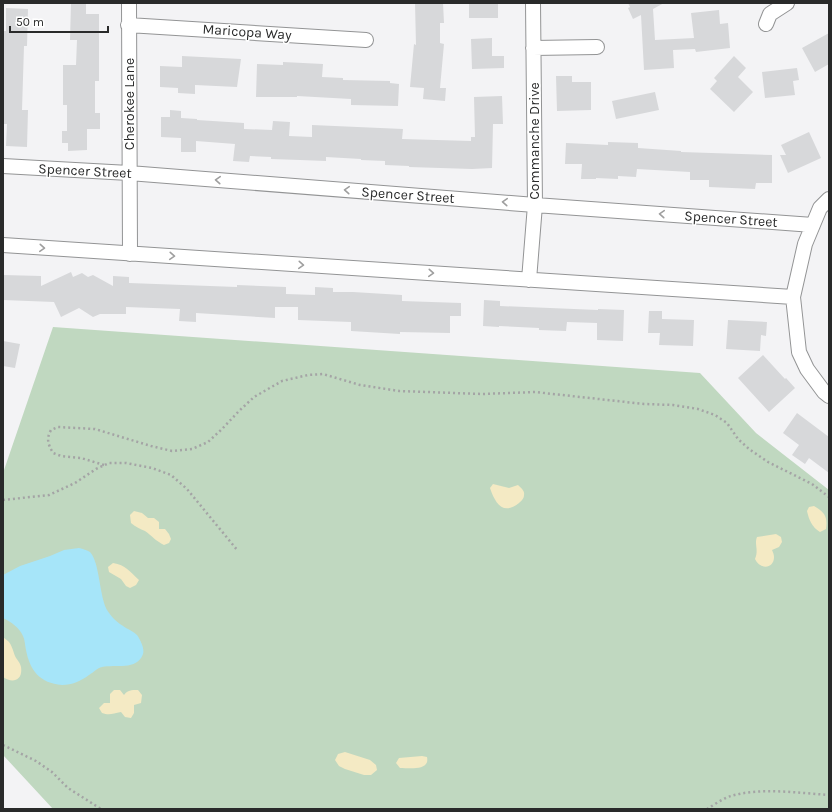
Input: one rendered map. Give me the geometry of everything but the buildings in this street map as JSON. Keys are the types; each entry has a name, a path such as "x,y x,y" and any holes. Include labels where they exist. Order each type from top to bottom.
{"street":[{"name":"Cherokee Lane","path":"128,3 130,254"},
{"name":"Commanche Drive","path":"529,280 534,205 533,3"},
{"path":"766,24 770,14 787,3"},
{"name":"Maricopa Way","path":"128,25 366,40"},
{"path":"533,48 596,47"},
{"name":"Spencer Street","path":"3,166 129,173 534,205 813,225"},
{"path":"829,199 820,208 805,244 793,297 799,352 807,369 824,392 829,396"},
{"path":"3,245 793,297"}],"path":[{"path":"104,465 81,458 61,456 53,453 49,446 48,436 51,430 58,428 95,429 172,451 192,449 208,442 254,397 282,381 308,375 323,374 360,385 399,391 482,394 535,392 644,404 698,408 715,415 727,423 738,439 749,449 768,462 812,484 829,497"},
{"path":"3,500 49,495 109,463 126,463 152,468 171,476 187,489 238,551"},
{"path":"3,745 36,761 52,772 68,788 101,809"},
{"path":"707,809 730,796 752,792 829,795"}],"green space":[{"path":"53,327 700,373 756,433 829,490 829,809 53,809 3,755 3,473"}],"sand":[{"path":"493,484 509,488 518,485 524,492 524,498 513,507 504,508 497,503 494,498 490,488"},
{"path":"814,506 823,512 826,518 826,529 820,532 811,523 807,511 809,507"},
{"path":"134,511 142,513 148,518 154,518 159,522 159,529 165,529 169,534 171,539 169,543 164,545 131,523 130,515"},
{"path":"776,534 781,537 782,542 779,547 772,550 774,556 772,564 766,567 760,565 755,559 757,552 757,537"},
{"path":"113,563 121,565 130,571 139,580 136,585 130,588 126,586 121,579 109,572 108,567"},
{"path":"3,637 10,644 21,667 19,678 16,680 10,680 3,677"},
{"path":"114,690 120,690 124,695 127,692 138,690 142,695 141,703 134,705 134,713 131,718 125,717 121,712 109,714 102,713 99,708 104,703 110,703 110,694"},
{"path":"345,752 370,760 376,765 377,770 371,775 364,775 339,766 335,760 338,754"},
{"path":"427,757 427,761 422,767 400,768 396,763 399,758"}],"water":[{"path":"79,548 90,552 93,557 98,571 104,604 107,610 118,622 137,635 142,644 143,654 136,663 131,665 107,666 97,669 80,681 62,685 54,684 42,679 33,670 21,633 14,625 3,618 3,575 20,566 64,550"}]}
